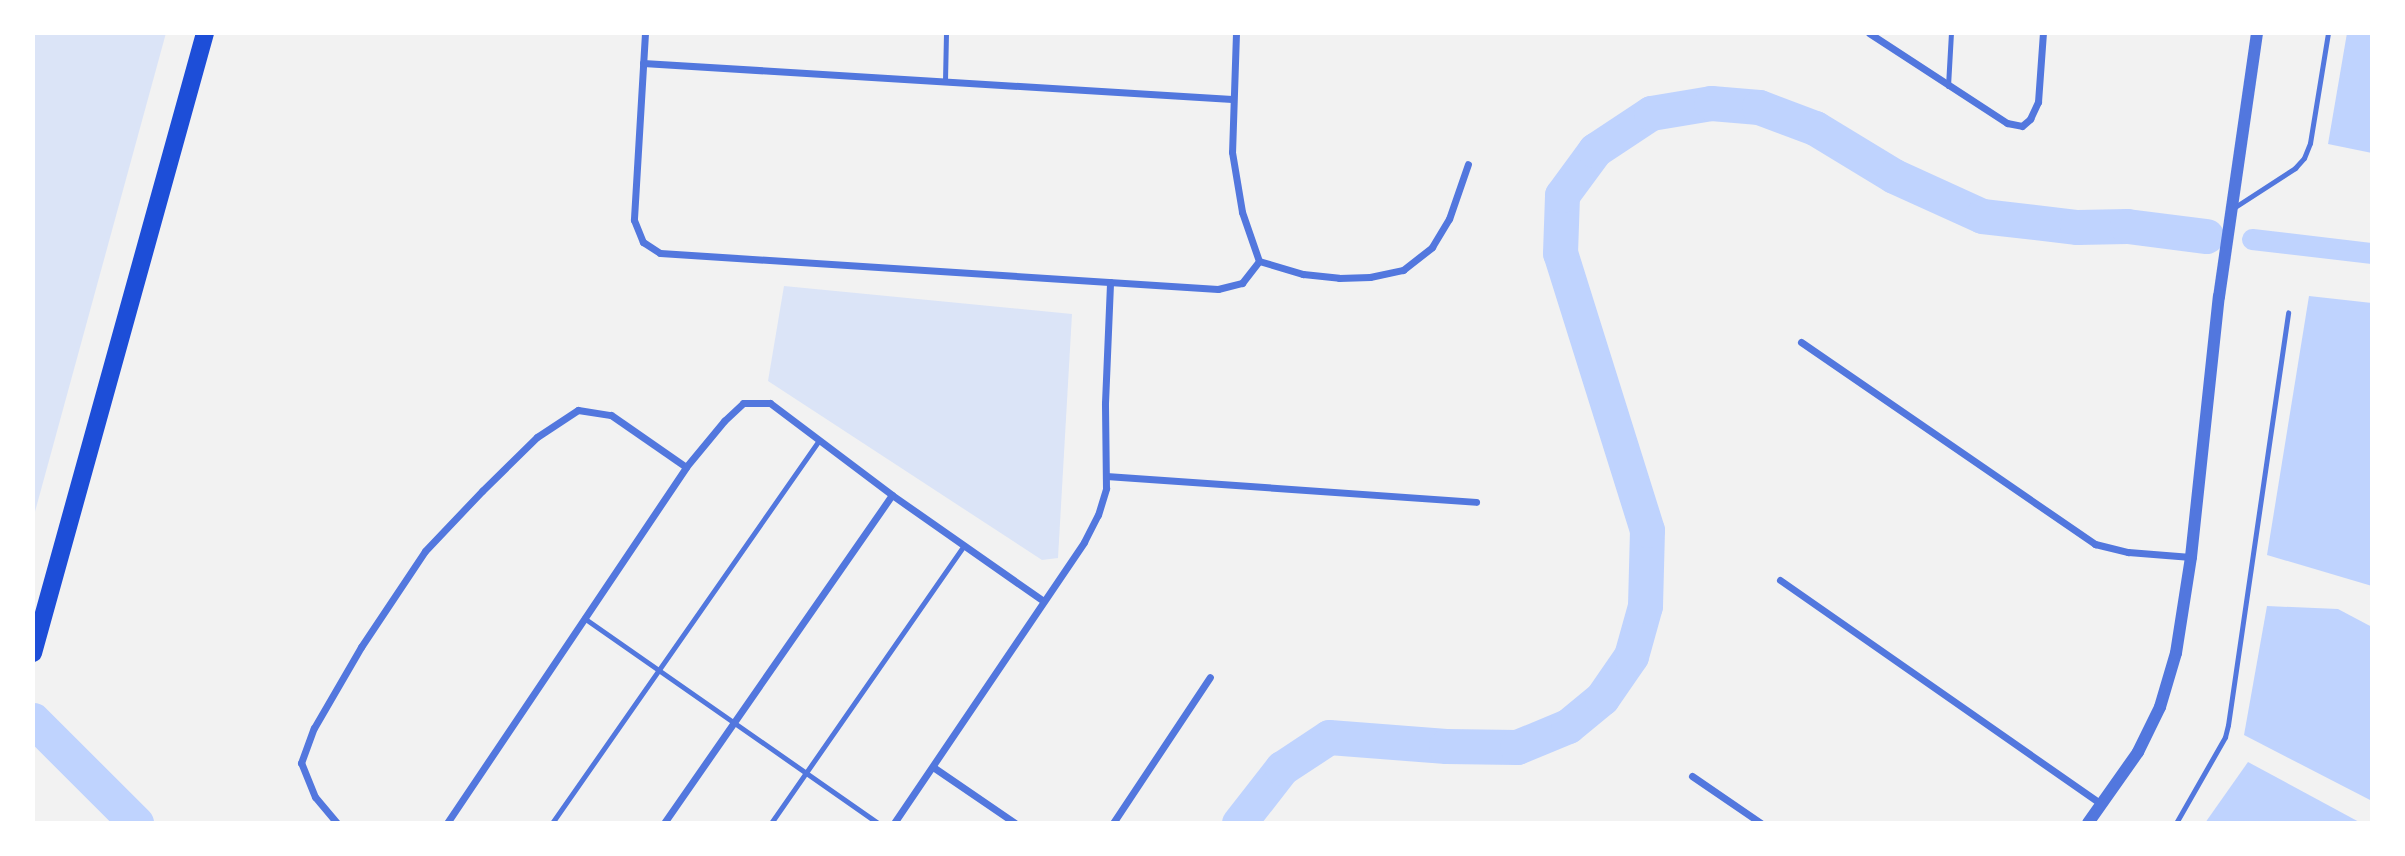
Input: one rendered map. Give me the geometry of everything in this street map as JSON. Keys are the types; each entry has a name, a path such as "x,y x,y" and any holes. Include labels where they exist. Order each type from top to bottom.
{"highway":[{"path":"33,653 205,33"}],"street":[{"path":"645,33 634,220 643,242 660,253 1218,289 1242,283 1259,261"},
{"path":"1236,33 1232,152 1237,189 1259,261"},
{"path":"1869,33 2007,122 2022,125 2030,118 2038,102 2043,33"},
{"path":"2088,823 2138,752 2160,707 2176,653 2191,557 2219,297 2257,33"},
{"path":"643,63 1232,99"},
{"path":"1259,261 1303,274 1339,278 1370,277 1403,270 1432,247 1449,219 1468,164"},
{"path":"894,823 1042,600 1084,542 1098,515 1106,476 1105,403 1110,282"},
{"path":"1801,342 2095,544 2128,551 2191,557"},
{"path":"447,823 686,467 724,421 743,403 770,403 892,495 1042,600"},
{"path":"337,823 315,797 301,763 314,728 360,647 425,551 537,437 578,410 611,415 686,467"},
{"path":"1106,476 1476,502"},
{"path":"664,823 892,495"},
{"path":"1780,580 2101,804"},
{"path":"1113,823 1210,677"},
{"path":"933,767 1015,823"},
{"path":"1692,776 1761,823"}],"lane":[{"path":"945,81 946,33"},
{"path":"1948,86 1951,33"},
{"path":"2232,209 2295,168 2304,158 2310,143 2328,33"},
{"path":"2176,823 2225,737 2228,725 2288,312"},
{"path":"552,823 819,440"},
{"path":"771,823 964,545"},
{"path":"584,618 878,823"}],"shaded area":[{"path":"33,33 166,33 33,519"},
{"path":"784,286 1072,314 1058,558 1042,560 768,381"}],"water":[{"path":"2347,33 2372,33 2372,153 2328,144"},
{"path":"2309,296 2372,303 2372,586 2267,555"},
{"path":"2267,606 2338,609 2372,627 2372,801 2244,735"},
{"path":"2248,762 2361,823 2205,823"}],"waterway":[{"path":"1239,823 1282,768 1329,737 1446,746 1517,747 1568,726 1602,698 1631,656 1645,606 1647,530 1560,253 1562,195 1595,150 1651,113 1711,103 1759,107 1815,128 1894,176 1982,216 2077,227 2127,226 2206,236"},
{"path":"2252,239 2372,253"},
{"path":"33,720 136,823"}]}
